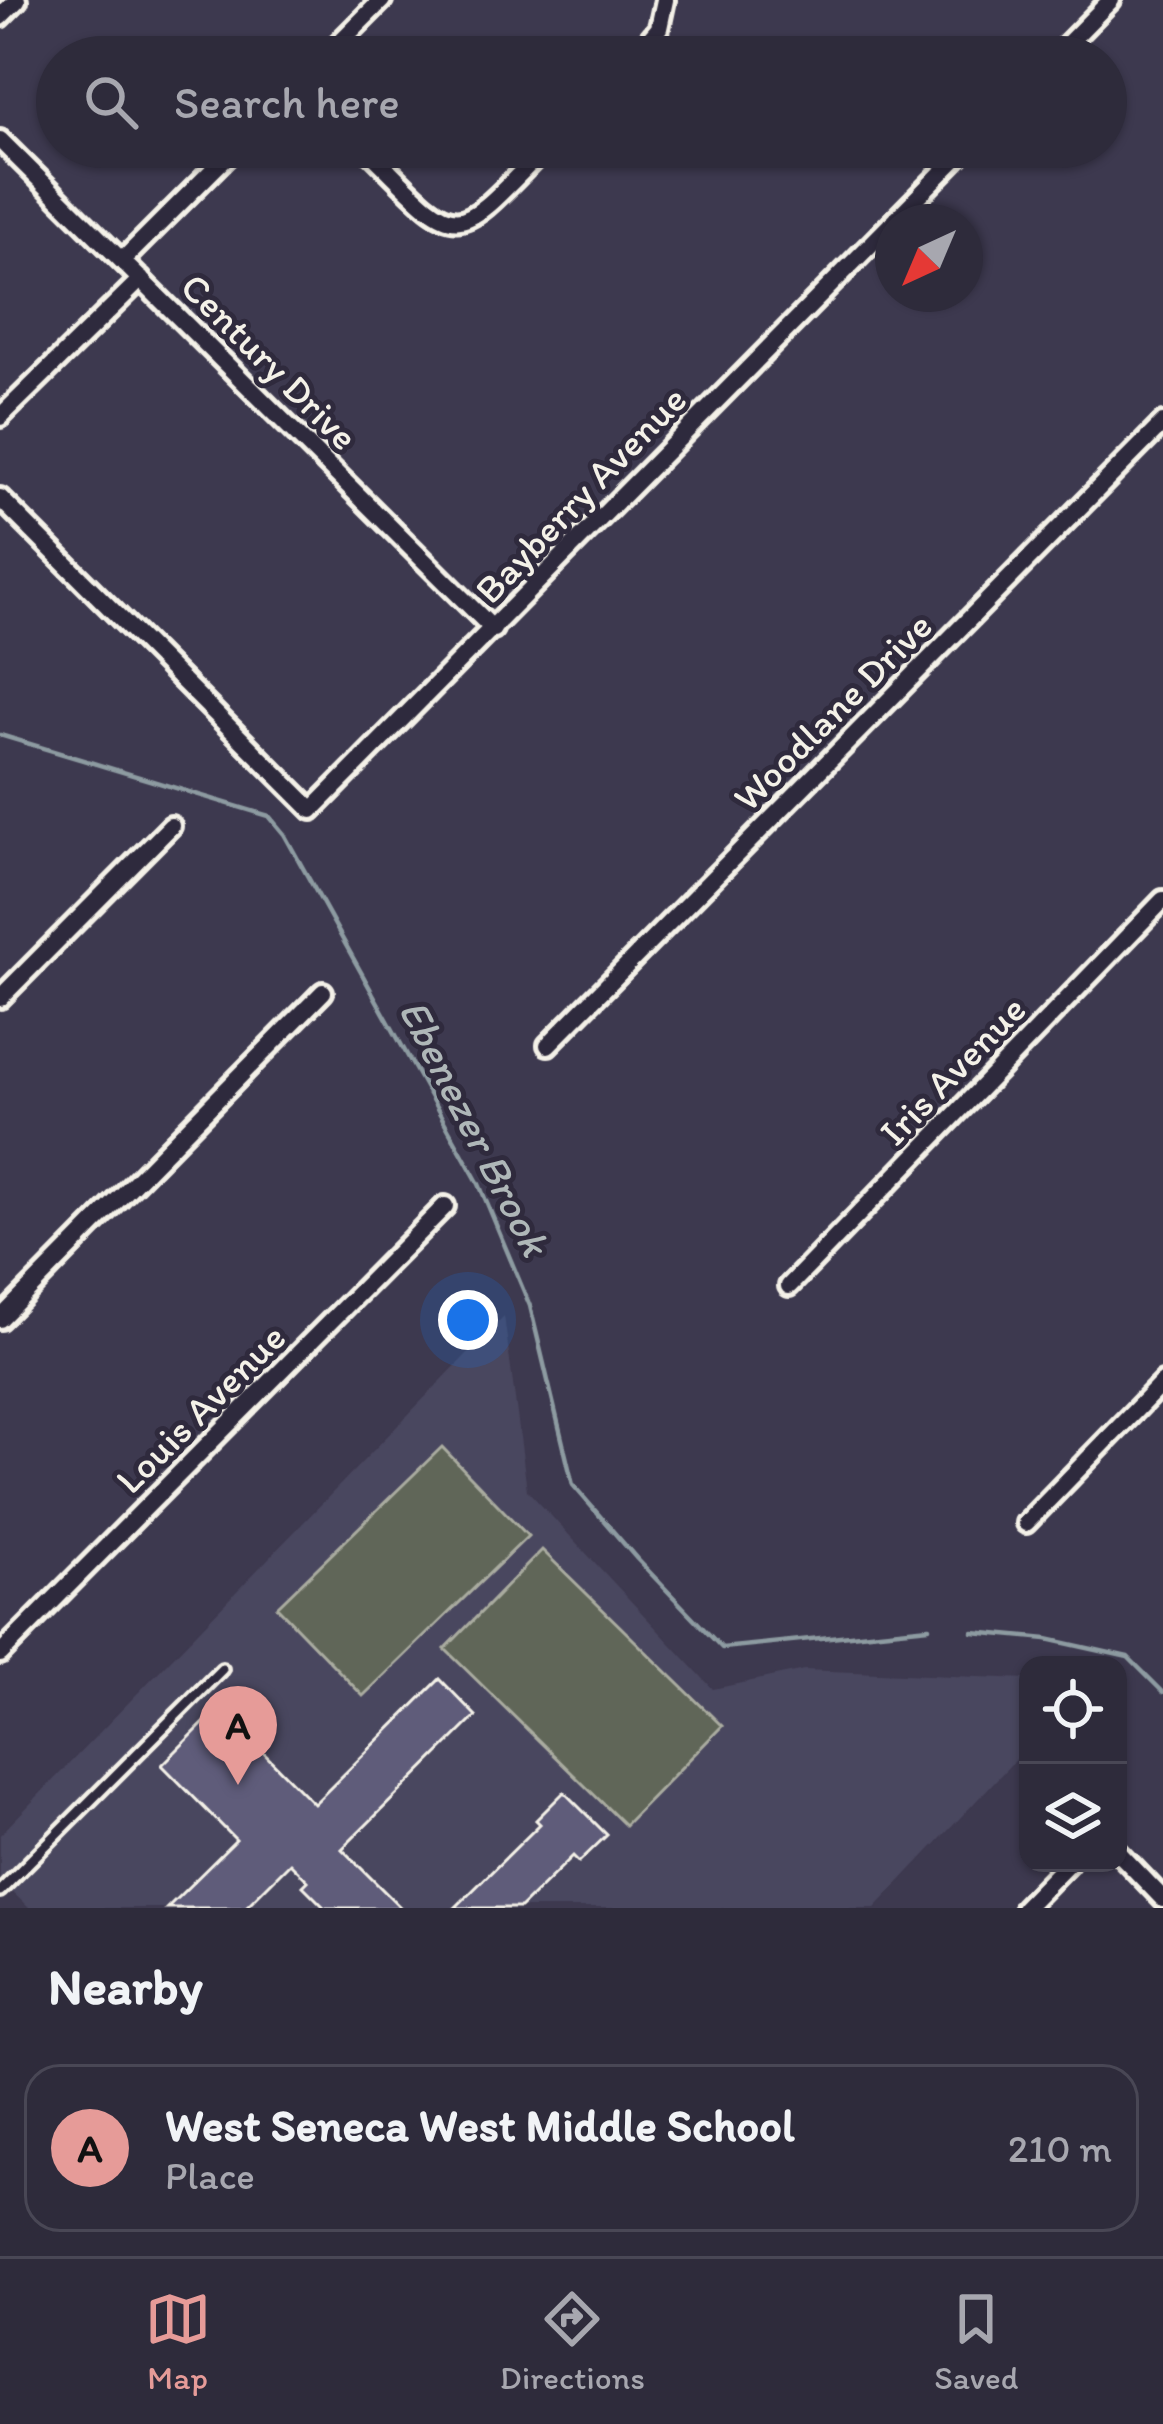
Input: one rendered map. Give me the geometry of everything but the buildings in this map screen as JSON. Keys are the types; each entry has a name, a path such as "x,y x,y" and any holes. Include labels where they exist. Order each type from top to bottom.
{"street":[{"path":"0,17 17,0"},
{"path":"346,36 382,0"},
{"path":"652,36 664,0"},
{"path":"1076,36 1111,0"},
{"name":"Century Drive","path":"0,140 493,629"},
{"path":"122,261 215,168"},
{"path":"386,168 435,216 458,223 480,214 525,168"},
{"name":"Bayberry Avenue","path":"911,204 946,168"},
{"name":"Bayberry Avenue","path":"0,498 312,810 875,240"},
{"path":"0,417 141,279"},
{"name":"Woodlane Drive","path":"548,1045 1163,423"},
{"path":"0,998 171,826"},
{"name":"Iris Avenue","path":"789,1286 1163,900"},
{"path":"0,1319 323,992"},
{"name":"Louis Avenue","path":"0,1654 446,1206"},
{"path":"1026,1523 1163,1382"},
{"path":"1127,1861 1163,1898"},
{"path":"1028,1904 1059,1872"}],"lane":[{"path":"0,1892 222,1669"}],"shaded area":[{"path":"504,1316 527,1490 713,1689 804,1670 1019,1679 1019,1756 875,1908 29,1908 0,1880 0,1835"}],"green space":[{"path":"442,1447 528,1536 363,1696 277,1607"},
{"path":"542,1550 722,1726 625,1825 445,1649"}],"waterway":[{"name":"Ebenezer Brook","path":"0,735 269,816 284,834 479,1184 530,1306 573,1485 722,1648 929,1627"},
{"name":"Ebenezer Brook","path":"973,1632 1047,1639 1128,1657 1163,1692"}],"place":[{"name":"West Seneca West Middle School","path":"238,1785"}]}
